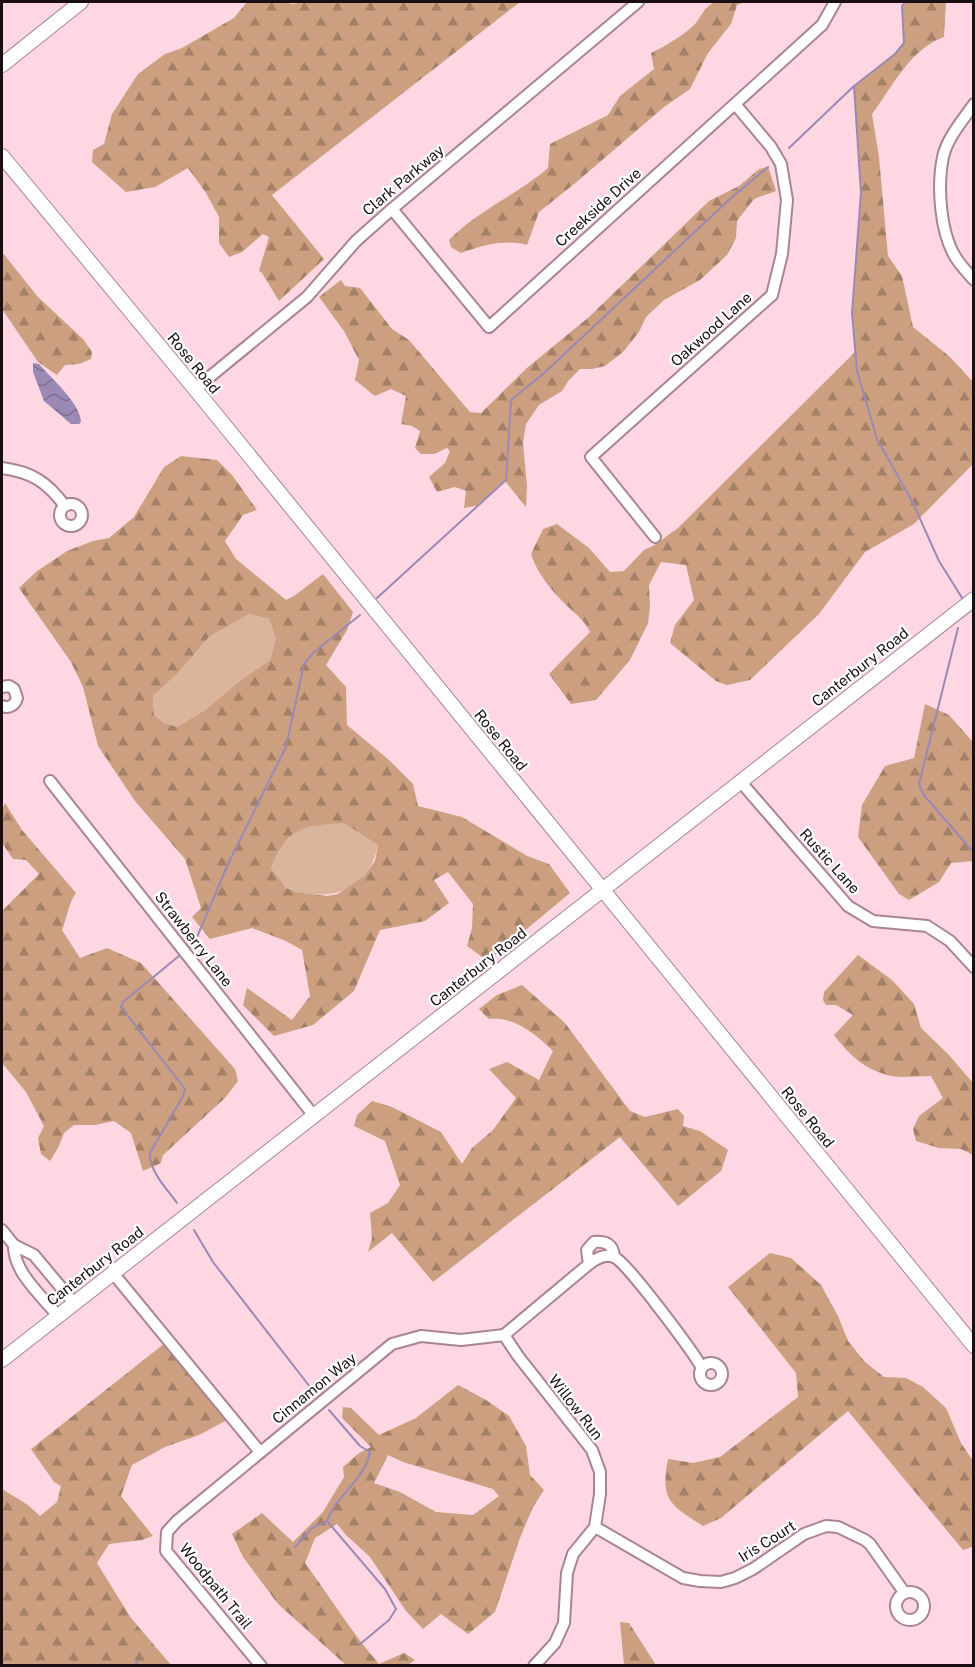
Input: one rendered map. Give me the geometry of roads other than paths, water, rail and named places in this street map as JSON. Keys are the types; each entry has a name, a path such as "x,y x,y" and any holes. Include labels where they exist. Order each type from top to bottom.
{"street":[{"path":"2,65 81,2"},
{"name":"Clark Parkway","path":"195,389 307,297 356,241 392,209 638,2"},
{"name":"Creekside Drive","path":"392,209 489,327 822,25 835,2"},
{"name":"Oakwood Lane","path":"655,537 591,457 772,295 782,254 787,200 781,164 771,147 735,104"},
{"path":"974,104 952,136 943,156 940,201 946,236 956,257 974,280"},
{"name":"Rose Road","path":"2,156 195,389 974,1346"},
{"path":"2,468 18,470 32,476 52,489 65,506"},
{"name":"Canterbury Road","path":"2,1360 974,599"},
{"path":"2,687 9,686 14,689 17,698 13,705 2,706"},
{"name":"Strawberry Lane","path":"50,781 314,1116"},
{"name":"Rustic Lane","path":"740,781 848,906 873,921 927,926 950,941 974,967"},
{"path":"2,1230 14,1245 34,1255 74,1303"},
{"path":"589,1264 587,1250 594,1242 605,1242 609,1245 614,1251 614,1257 667,1318 702,1368"},
{"path":"14,1245 14,1257 21,1270 58,1316"},
{"path":"504,1335 589,1264 604,1256 614,1257"},
{"path":"113,1274 260,1452"},
{"name":"Cinnamon Way","path":"260,1452 392,1344 421,1336 461,1340 504,1335"},
{"name":"Willow Run","path":"504,1335 592,1450 600,1472 600,1494 595,1527"},
{"name":"Woodpath Trail","path":"260,1452 177,1521 167,1532 166,1551 261,1665"},
{"name":"Iris Court","path":"595,1527 682,1578 721,1582 753,1569 804,1534 826,1526 838,1527 870,1544 904,1592"},
{"path":"534,1665 555,1643 564,1623 567,1573 573,1554 595,1527"}],"water":[{"path":"33,363 39,364 71,399 80,415 79,424 71,424 44,401 33,372"}],"waterway":[{"path":"789,148 854,86 895,54 904,43 902,6 905,2"},
{"path":"854,86 861,193 852,313 857,371 877,439 912,501 939,561 964,601"},
{"path":"377,598 506,480 511,400 543,374 731,198 768,167"},
{"path":"190,947 197,937 229,862 286,747 304,664 313,653 360,615"},
{"path":"958,628 919,784 923,794 974,853"},
{"path":"177,1203 155,1173 150,1153 185,1089 121,1007 123,1002 179,956"},
{"path":"194,1230 213,1262 314,1392"},
{"path":"329,1410 360,1446 370,1452 362,1471 337,1503 327,1521 385,1589 396,1609 389,1620 359,1645"},
{"path":"295,1547 312,1528 327,1521"},
{"path":"134,1666 138,1661"}]}
